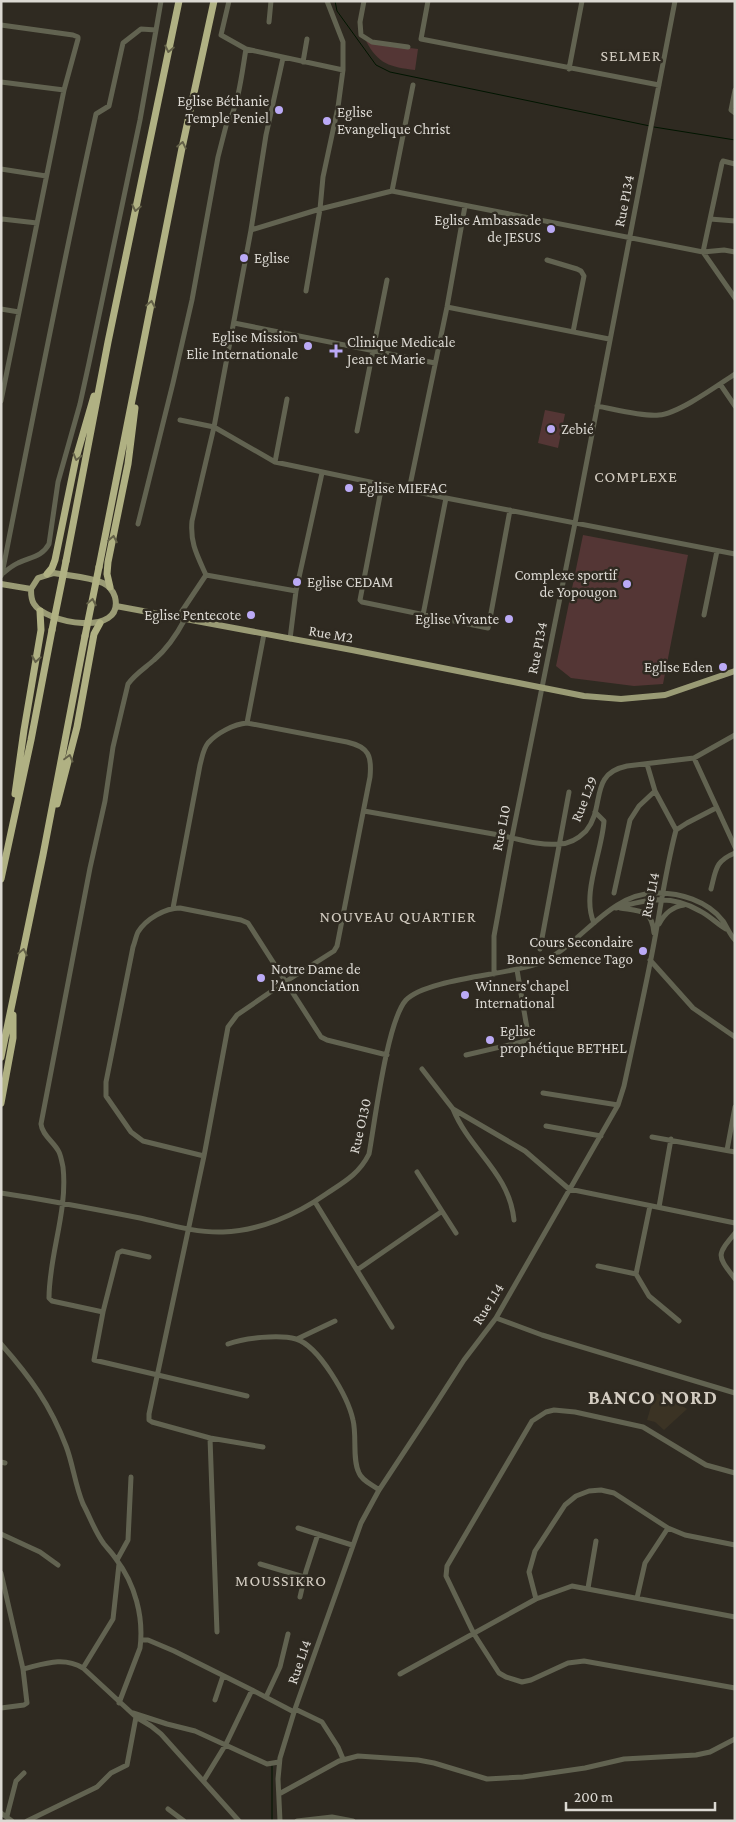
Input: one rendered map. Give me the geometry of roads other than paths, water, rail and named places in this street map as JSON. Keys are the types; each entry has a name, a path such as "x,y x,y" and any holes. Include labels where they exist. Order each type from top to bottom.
{"highway":[{"path":"1,879 31,740 108,342 179,1"},
{"path":"1,1056 43,856 182,148 214,1"},
{"path":"47,574 55,560 76,458 108,342"},
{"path":"110,587 107,574 108,562 128,464 141,352"},
{"path":"8,847 24,730 41,630 40,611"},
{"path":"43,856 77,727 94,634 100,623"},
{"path":"1,1104 13,1038 13,999"}],"main road":[{"path":"54,573 99,582 110,587 116,599 116,606 112,615 106,621 91,624 52,618 40,611 33,604 31,589 38,578 54,573"},
{"path":"1,584 31,589"},
{"name":"Rue M2","path":"116,606 584,696 621,699 650,697 680,691 735,671"}],"street":[{"path":"1,575 18,563 38,556 46,550 48,544 58,482 80,404 140,120 161,1"},
{"path":"229,1 221,35 246,49 343,70"},
{"path":"269,22 271,1"},
{"path":"306,291 320,210 323,177 338,107 343,70 343,42 327,1"},
{"path":"364,1 360,22 361,35 372,42 408,47"},
{"path":"428,1 420,39 659,85"},
{"path":"569,69 582,1"},
{"name":"Rue P134","path":"542,688 675,1"},
{"path":"1,26 78,37 64,90 1,400"},
{"path":"1,575 70,231 96,114 109,106 123,43 141,29 156,30"},
{"path":"303,62 307,39"},
{"path":"138,524 188,319 218,157 226,128 235,107 246,49"},
{"path":"206,575 192,544 191,534 234,323 264,144 283,58"},
{"path":"1,82 64,90"},
{"path":"392,191 413,85"},
{"path":"735,90 731,110 735,113"},
{"path":"735,164 722,163 703,252 735,298"},
{"path":"1,169 46,176"},
{"path":"251,230 392,191 703,252 724,250 735,252"},
{"path":"410,490 447,307 465,206"},
{"path":"710,219 735,221"},
{"path":"1,220 37,223"},
{"path":"547,260 578,269 584,276 573,332"},
{"path":"357,431 387,280"},
{"path":"447,307 609,339"},
{"path":"1,309 19,312"},
{"path":"234,323 435,363"},
{"path":"597,406 660,415 672,412 735,374"},
{"path":"720,384 735,406"},
{"path":"275,462 288,399"},
{"path":"180,420 214,427 275,462 446,498 735,554"},
{"path":"290,639 296,591 322,473"},
{"path":"382,485 360,600 362,602 488,628 510,510"},
{"path":"423,615 446,498"},
{"path":"704,615 718,551"},
{"path":"206,575 296,591"},
{"path":"103,1312 52,1301 49,1298 62,1202 63,1168 60,1153 42,1129 41,1124 90,868 105,801 113,747 128,684 132,678 163,651 175,636 181,618 206,575"},
{"path":"247,723 264,634"},
{"name":"Rue L10","path":"494,974 494,936 542,688"},
{"path":"173,908 204,752 208,743 232,727 247,723 357,744 367,751 371,762 364,811 337,946 334,951 237,1015 228,1027 204,1156 159,1375 149,1414 149,1420 152,1422 210,1438 263,1447"},
{"name":"Rue L29","path":"364,811 512,837 540,844 568,843 584,833 593,820 600,789 610,772 622,767 694,758 735,736"},
{"path":"694,758 735,847"},
{"path":"647,764 655,791 676,830 716,808"},
{"path":"614,893 630,820 639,806 655,791"},
{"path":"540,949 569,792"},
{"path":"594,923 590,914 589,900 604,821 595,812"},
{"name":"Rue L14","path":"280,1821 280,1762 295,1711 361,1523 379,1490 464,1360 496,1318 618,1105 624,1086 657,929 660,899 663,893 676,830"},
{"path":"711,889 718,864 724,857 735,853"},
{"name":"Rue O130","path":"1,1193 62,1202 189,1229 223,1232 254,1227 281,1219 315,1202 352,1177 363,1166 370,1154 387,1055 400,1009 412,996 428,987 516,970 550,958 610,910 627,899 652,892 692,899 702,904 723,921 734,939"},
{"name":"Rue O130","path":"610,910 652,899 660,899 686,904 699,910 727,929"},
{"path":"657,929 663,916 668,911 686,904"},
{"path":"204,1156 143,1141 131,1132 106,1096 106,1082 137,934 152,918 173,908 241,920 248,924 321,1037 387,1055"},
{"path":"619,908 638,910 648,915 653,924 654,941"},
{"path":"734,939 735,930"},
{"path":"650,960 693,1008 735,1037"},
{"path":"466,1055 522,1042 526,1039 528,1034 516,970"},
{"path":"422,1070 453,1109 459,1124 502,1181 511,1200 514,1220"},
{"path":"543,1092 618,1105"},
{"path":"727,1150 735,1107"},
{"path":"453,1109 525,1151 569,1189 735,1223"},
{"path":"546,1126 601,1136"},
{"path":"652,1137 735,1152"},
{"path":"659,1207 671,1139"},
{"path":"417,1172 456,1233"},
{"path":"315,1202 392,1327"},
{"path":"650,1206 636,1274 649,1296 679,1321"},
{"path":"357,1270 441,1212"},
{"path":"735,1233 722,1248 720,1254 721,1260 735,1279"},
{"path":"149,1257 122,1250 118,1253 103,1312 94,1360 247,1396"},
{"path":"598,1266 636,1274"},
{"path":"496,1318 542,1335 735,1393"},
{"path":"297,1339 335,1321"},
{"path":"228,1344 236,1341 277,1337 297,1339 308,1347 326,1365 342,1391 353,1421 359,1474 364,1480 379,1490"},
{"path":"1,1344 22,1368 50,1408 66,1447 82,1500 104,1544 118,1562 133,1587 137,1599 140,1648 120,1703"},
{"path":"735,1473 706,1465 643,1426 575,1412 554,1410 539,1415 532,1421 447,1566 446,1576 474,1634 499,1673 513,1680 531,1680 568,1663 584,1661 735,1688"},
{"path":"210,1438 217,1632"},
{"path":"83,1668 112,1619 118,1562 128,1540 132,1477"},
{"path":"536,1599 529,1572 535,1551 565,1505 576,1496 595,1490 614,1493 668,1528 691,1537 735,1545"},
{"path":"298,1528 352,1545"},
{"path":"637,1598 645,1563 668,1528"},
{"path":"1,1534 40,1552 58,1565"},
{"path":"300,1597 304,1577 318,1534"},
{"path":"588,1588 596,1541"},
{"path":"260,1564 304,1577"},
{"path":"1,1573 4,1598 23,1668 27,1703 1,1708"},
{"path":"400,1674 536,1599 572,1586 735,1617"},
{"path":"266,1697 280,1667 288,1634"},
{"path":"141,1640 148,1640 174,1651 198,1662 205,1668 322,1722 338,1747 342,1760"},
{"path":"23,1668 53,1661 69,1661 83,1668 136,1718 161,1734 239,1821"},
{"path":"215,1700 220,1690 223,1676"},
{"path":"204,1780 226,1744 252,1690"},
{"path":"131,1713 167,1724 196,1730 267,1764 280,1762"},
{"path":"27,1821 97,1786 112,1773 127,1765 136,1718"},
{"path":"279,1794 311,1775 342,1760 358,1756 418,1760 487,1779 523,1777 585,1768 624,1759 696,1755 710,1752 735,1739"},
{"path":"2,1821 16,1781 24,1773"},
{"path":"168,1809 184,1821"},
{"path":"4,1814 12,1821"},
{"path":"297,1821 332,1819 353,1821"}],"waterway":[{"path":"335,1 337,11 376,65 390,72 650,126"},
{"path":"654,127 735,140"},
{"path":"272,1766 272,1821"}],"place":[{"name":"Eglise Béthanie Temple Peniel","path":"279,110"},
{"name":"Eglise Evangelique Christ","path":"327,121"},
{"name":"Eglise Ambassade de JESUS","path":"551,229"},
{"name":"Eglise","path":"244,258"},
{"name":"Eglise Mission Elie Internationale","path":"308,346"},
{"name":"Clinique Medicale Jean et Marie","path":"336,351"},
{"name":"Zebié","path":"551,429"},
{"name":"Eglise MIEFAC","path":"349,488"},
{"name":"Eglise CEDAM","path":"297,582"},
{"name":"Complexe sportif de Yopougon","path":"627,584"},
{"name":"Eglise Pentecote","path":"251,615"},
{"name":"Eglise Vivante","path":"509,619"},
{"name":"Eglise Eden","path":"723,667"},
{"name":"Cours Secondaire Bonne Semence Tago","path":"643,951"},
{"name":"Notre Dame de l’Annonciation","path":"261,978"},
{"name":"Winners'chapel International","path":"465,995"},
{"name":"Eglise prophétique BETHEL","path":"490,1040"}],"district":[{"name":"SELMER","path":"631,55"},
{"name":"COMPLEXE","path":"636,476"},
{"name":"NOUVEAU QUARTIER","path":"398,916"},
{"name":"BANCO NORD","path":"653,1397"},
{"name":"MOUSSIKRO","path":"281,1580"}]}
